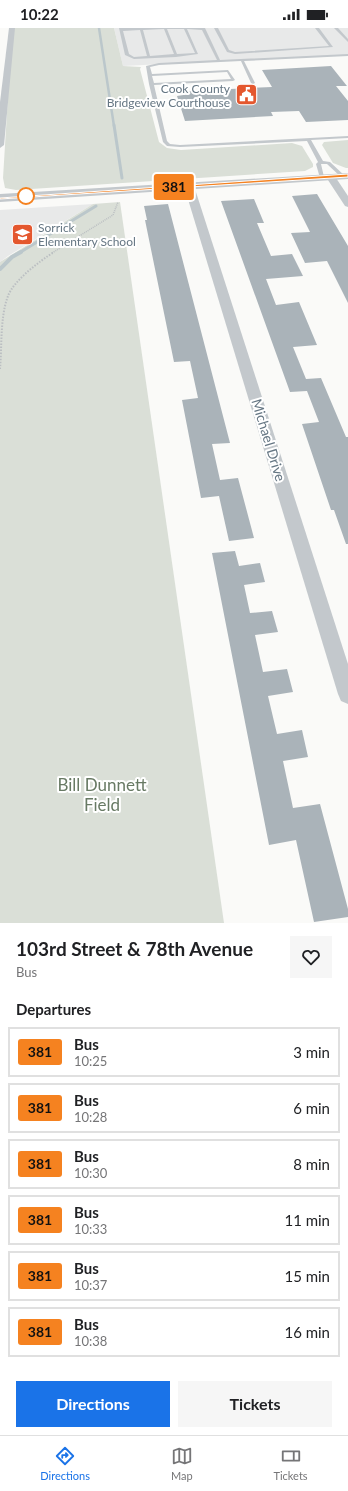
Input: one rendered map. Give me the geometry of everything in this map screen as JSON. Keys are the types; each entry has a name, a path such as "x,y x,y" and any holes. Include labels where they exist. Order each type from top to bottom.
{"street":[{"path":"0,145 4,54 12,28"},
{"path":"0,198 336,176 348,204"},
{"name":"Michael Drive","path":"189,186 348,694"}],"lane":[{"path":"185,28 197,52 193,55 149,57 128,57 121,29 165,28 185,28 203,29 219,61"},
{"path":"165,28 176,56"},
{"path":"216,28 228,51 235,53 331,47 317,28"},
{"path":"336,28 348,41"},
{"path":"141,29 149,57"},
{"path":"348,55 148,66 165,142 169,145 180,146 348,137"},
{"path":"242,60 253,83"},
{"path":"149,75 228,71 233,80 151,84"},
{"path":"175,73 178,83"},
{"path":"308,140 321,162 318,164 336,176"},
{"path":"321,162 328,163 336,176"}],"path":[{"path":"0,369 4,310 8,296 16,284 52,253 113,215 118,201"}],"shaded area":[{"path":"114,28 348,28 348,55 123,66"},
{"name":"Sorrick Elementary School","path":"93,204 8,256 0,262 0,210"}],"green space":[{"path":"14,28 114,28 123,66 141,67 140,69 159,142 167,148 181,150 292,143 302,146 313,164 313,167 305,171 16,190 5,188 3,178 10,64"},
{"path":"348,140 348,168 346,168 333,163 322,145 324,142"},
{"name":"Bill Dunnett Field","path":"120,202 224,923 0,923 0,262 93,204"}],"building":[{"name":"Cook County Bridgeview Courthouse","path":"331,66 347,86 336,86 348,101 348,120 306,122 299,111 271,112 273,116 185,121 177,96 190,94 189,91 272,87 262,70"},
{"path":"317,194 348,246 348,303 327,261 305,263 291,233 310,232 292,196"},
{"path":"254,199 264,223 257,223 271,256 292,254 303,276 266,279 276,305 299,302 317,345 293,347 306,379 321,378 346,437 348,437 348,544 346,544 334,510 331,510 302,424 319,422 307,391 290,392 221,201"},
{"path":"168,204 230,443 212,444 220,480 238,478 254,538 229,541 219,496 201,498 182,400 198,398 190,361 174,362 145,220 147,220 144,206"},
{"path":"235,551 239,566 260,563 265,582 244,585 250,613 272,611 278,632 255,635 263,672 287,669 293,692 268,696 277,734 302,730 308,757 283,761 293,808 320,804 348,909 348,917 314,922 296,840 269,845 212,553"}],"waterway":[{"path":"99,28 114,126"},
{"path":"114,125 122,178"},
{"path":"19,253 96,206"},
{"path":"0,269 12,257 21,252"}],"bus line":[{"name":"381","path":"0,198 348,176"}],"place":[{"name":"Cook County Bridgeview Courthouse","path":"246,95"},
{"name":"Sorrick Elementary School","path":"22,234"}]}
